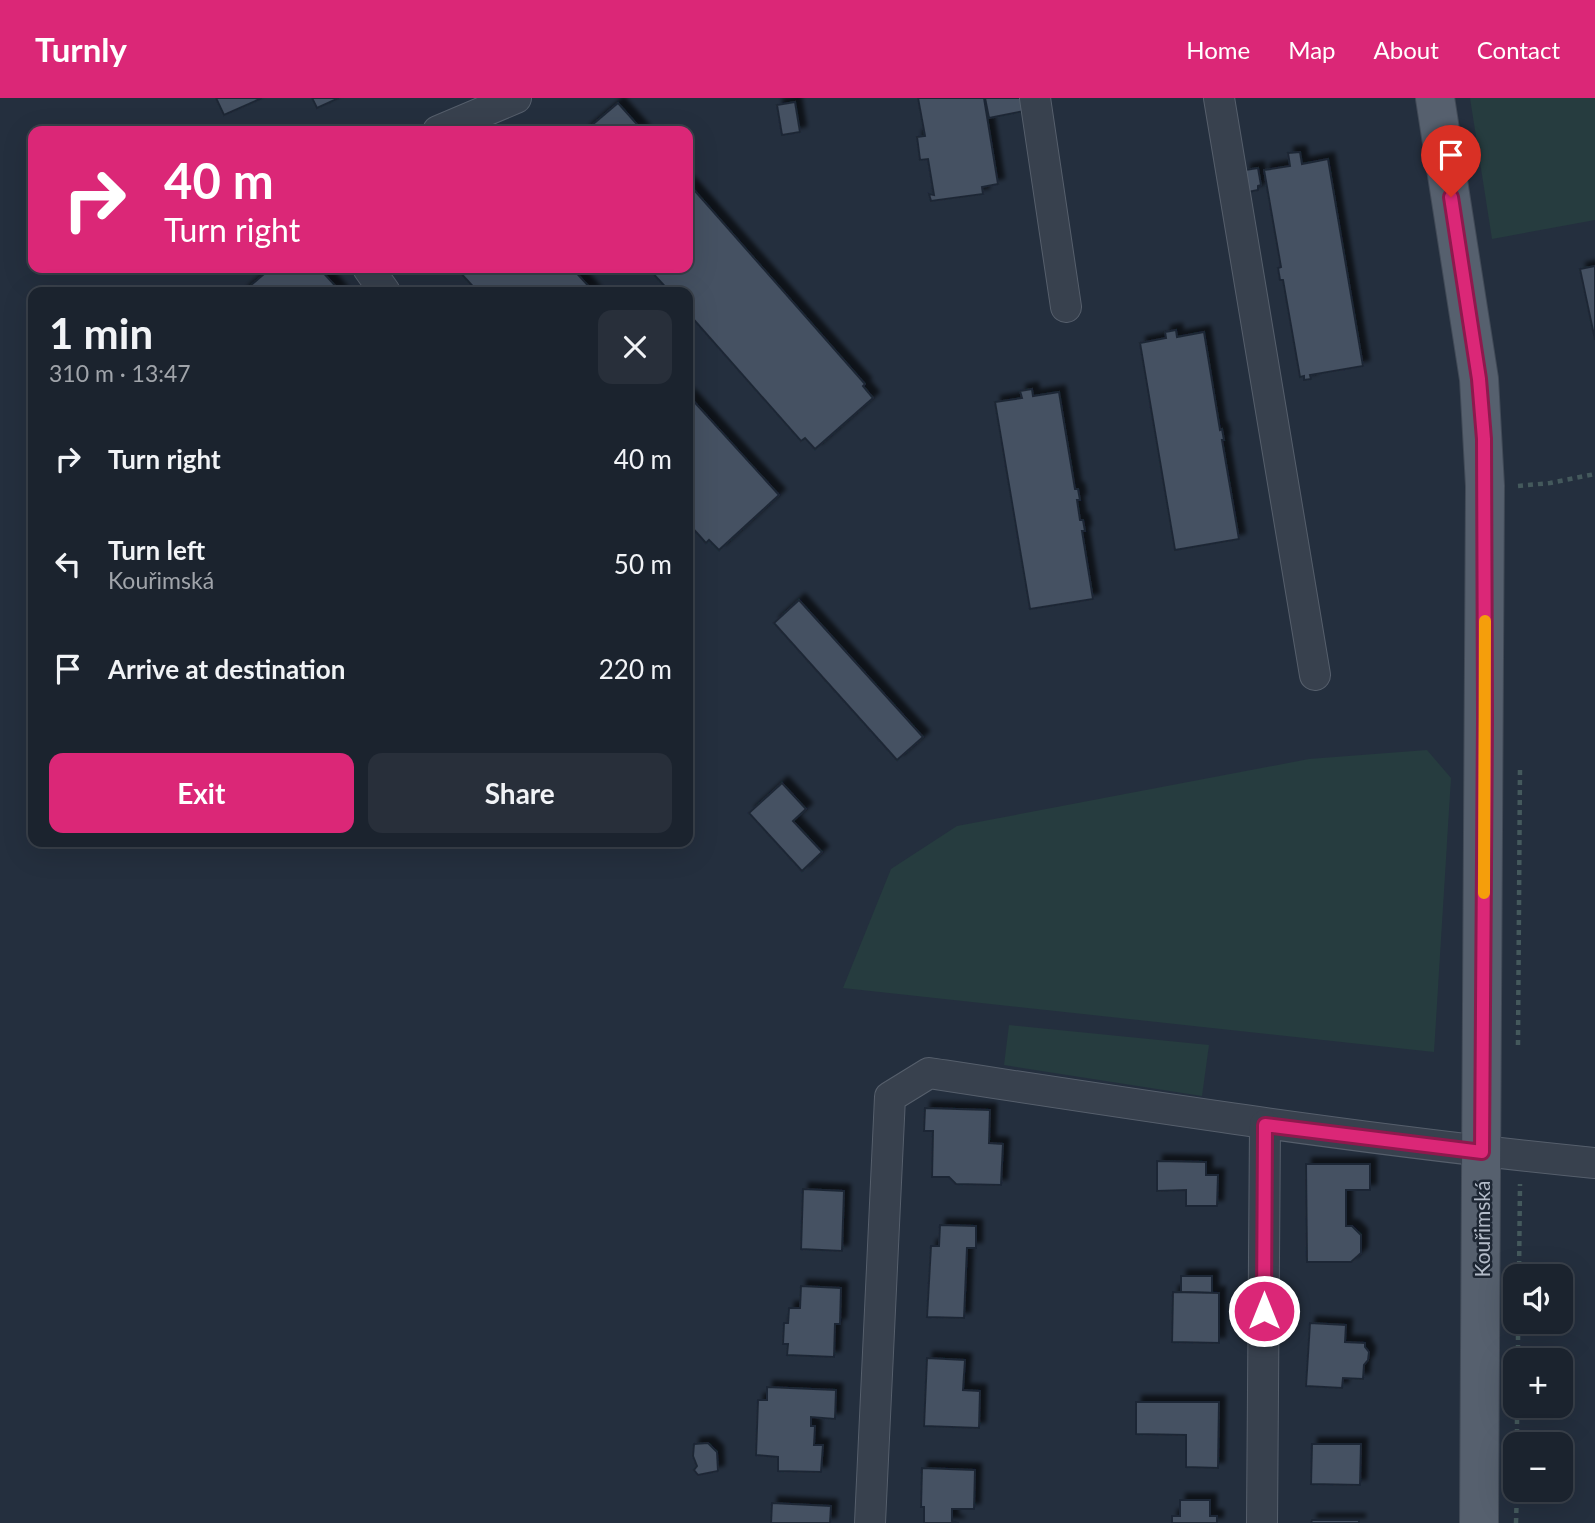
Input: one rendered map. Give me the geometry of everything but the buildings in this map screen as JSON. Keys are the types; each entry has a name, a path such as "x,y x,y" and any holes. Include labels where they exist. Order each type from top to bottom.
{"main road":[{"name":"Kouřimská","path":"1435,98 1479,379 1485,486 1479,1523"}],"street":[{"path":"450,126 516,98"},
{"path":"1035,98 1066,307"},
{"path":"1219,98 1315,676"},
{"path":"870,1523 890,1097 929,1073 1265,1125 1595,1163"},
{"path":"1262,1523 1265,1125"}],"path":[{"path":"1485,486 1550,483 1595,474"},
{"path":"1519,1264 1520,1173"},
{"path":"1516,1523 1517,1502"}],"green space":[{"path":"1470,98 1595,98 1595,220 1492,239"},
{"path":"1427,750 1451,778 1434,1052 843,988 891,869 957,826 1309,759"},
{"path":"1009,1025 1209,1045 1202,1096 1004,1065"}],"slow traffic":[{"path":"1484,893 1485,621"}],"route":[{"path":"1264,1311 1265,1125 1482,1152 1484,439 1479,379 1451,197"}]}
